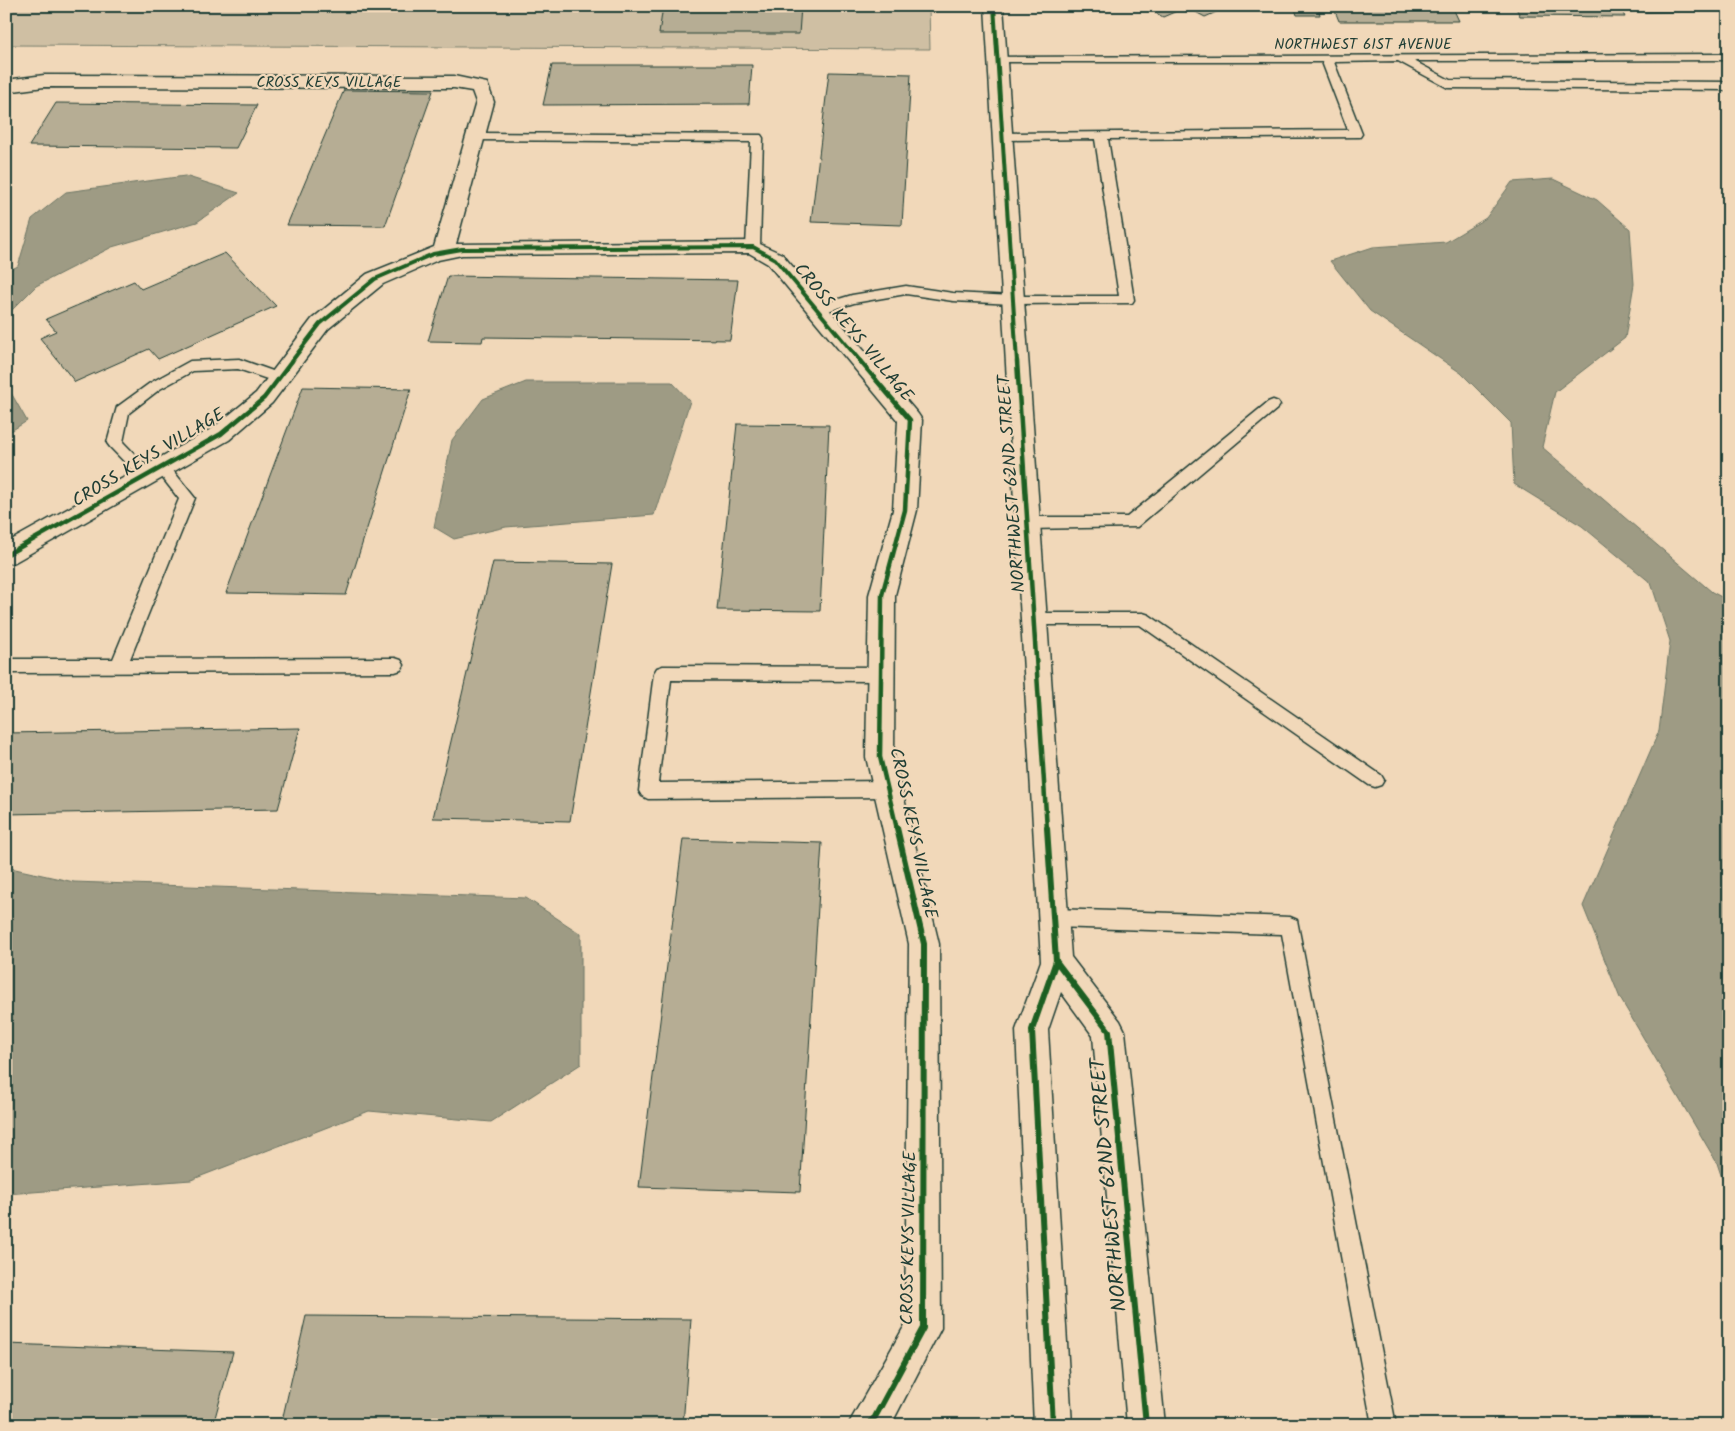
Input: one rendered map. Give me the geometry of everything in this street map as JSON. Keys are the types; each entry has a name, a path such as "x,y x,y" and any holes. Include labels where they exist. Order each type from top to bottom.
{"street":[{"name":"NORTHWEST 62ND STREET","path":"994,6 1056,960 1032,1030 1053,1425"},
{"name":"CROSS KEYS VILLAGE","path":"6,86 44,81 454,82 480,87 485,102 443,252"},
{"name":"CROSS KEYS VILLAGE","path":"6,555 221,434 264,398 320,324 375,279 433,254 462,249 753,247 775,259 910,420 904,510 882,595 880,756 924,944 923,1328 874,1417 867,1425"},
{"name":"NORTHWEST 62ND STREET","path":"1056,960 1109,1031 1146,1425"}],"lane":[{"name":"NORTHWEST 61ST AVENUE","path":"997,59 1723,57"},
{"path":"1723,57 1725,70"},
{"path":"1002,136 1356,134 1327,59"},
{"path":"1400,59 1448,84 1729,86"},
{"path":"818,310 852,298 906,290 953,297 1013,300 1127,300 1101,135"},
{"path":"475,137 757,138 753,247"},
{"path":"119,666 187,498 115,443 122,411 155,386 190,366 239,364 279,378"},
{"path":"1028,523 1131,523 1273,405"},
{"path":"1033,619 1143,619 1375,780"},
{"path":"6,666 395,664"},
{"path":"881,674 663,673 648,791 888,789"},
{"path":"1053,918 1290,926 1384,1425"}],"shaded area":[{"path":"6,6 929,6 930,49 6,45"},
{"path":"185,176 239,193 197,222 112,247 36,286 6,316 6,272 18,266 32,219 66,192"},
{"path":"1553,179 1597,200 1630,229 1634,284 1625,338 1555,392 1542,447 1712,592 1729,601 1729,1199 1717,1163 1620,998 1583,906 1659,731 1670,641 1651,583 1582,526 1514,484 1511,423 1461,373 1370,311 1330,261 1373,247 1446,242 1486,218 1512,182"},
{"path":"526,382 672,382 690,401 654,515 506,527 454,539 434,527 452,440 483,399"},
{"path":"6,384 27,421 6,434"},
{"path":"6,867 74,882 526,898 581,934 581,1064 491,1122 369,1111 191,1180 6,1194"}],"building":[{"path":"663,6 801,6 799,34 659,34"},
{"path":"1144,6 1230,6 1205,17 1186,7 1163,17"},
{"path":"1294,6 1452,6 1459,21 1339,21 1335,11 1319,11 1320,15 1297,15"},
{"path":"1515,6 1619,6 1625,17 1520,16"},
{"path":"1642,6 1719,6 1722,11 1645,12"},
{"path":"552,65 752,65 749,104 543,105"},
{"path":"829,72 911,74 902,225 811,222"},
{"path":"344,90 433,91 385,226 287,225"},
{"path":"56,103 257,105 236,148 29,146"},
{"path":"225,253 276,306 158,359 149,349 75,382 40,338 56,331 46,319 134,281 141,289"},
{"path":"448,276 738,280 730,340 483,337 482,342 428,341"},
{"path":"303,387 411,389 346,595 226,593"},
{"path":"737,424 829,425 820,611 717,610"},
{"path":"493,562 612,564 570,821 433,818"},
{"path":"300,728 278,809 6,814 6,733"},
{"path":"683,839 822,843 800,1192 639,1187"},
{"path":"306,1316 691,1319 683,1425 281,1425"},
{"path":"6,1344 233,1352 213,1425 6,1425"}],"cycle path":[{"path":"994,6 1056,961 1032,1030 1053,1425"},
{"path":"6,555 221,434 264,398 320,324 375,279 433,254 462,249 753,247 775,259 910,420 905,510 882,595 880,757 924,944 923,1328 875,1417 867,1425"},
{"path":"1056,961 1109,1031 1146,1425"}]}
